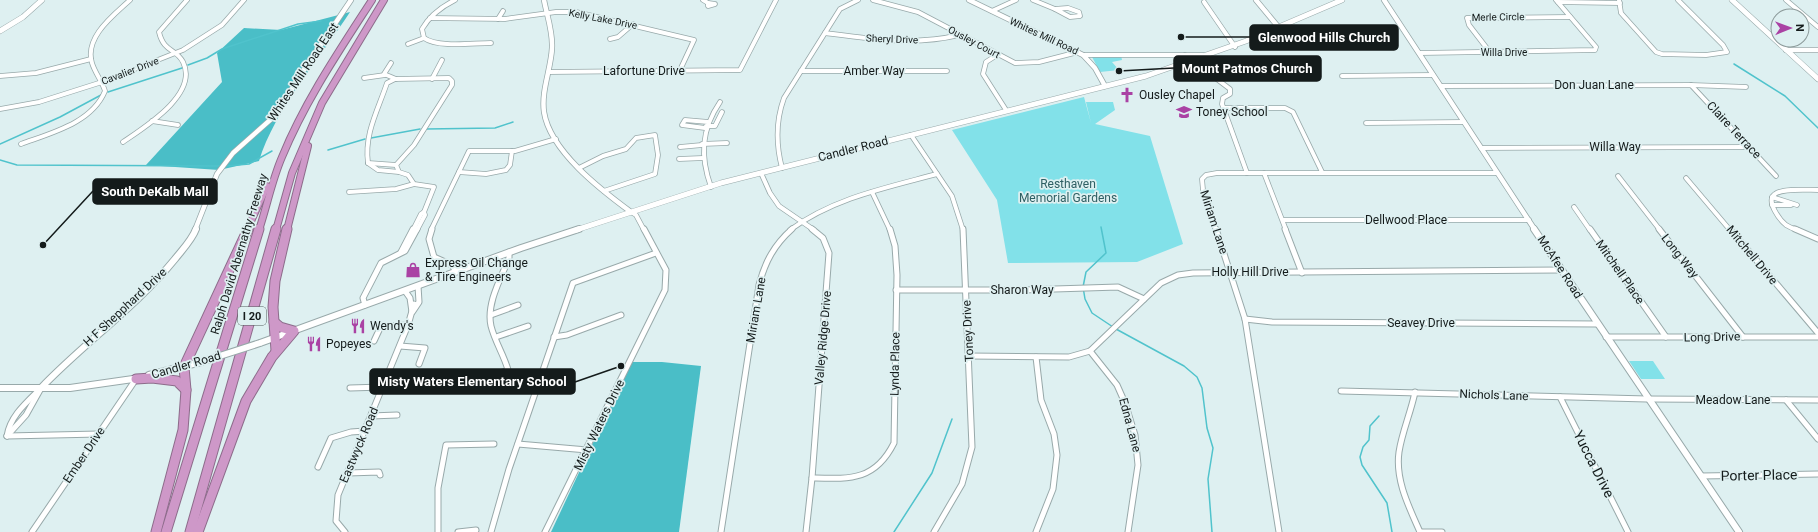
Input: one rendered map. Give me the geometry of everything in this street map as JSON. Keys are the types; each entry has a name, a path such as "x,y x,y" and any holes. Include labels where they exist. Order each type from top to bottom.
{"highway":[{"name":"Ralph David Abernathy Freeway","path":"166,532 270,189 287,144 319,82 372,0"},
{"name":"I 20","path":"190,532 292,173 322,103 384,0"},
{"path":"276,351 274,294 282,249 311,136 322,103"},
{"path":"156,532 183,430 186,390 184,367 287,144"},
{"path":"198,532 246,401 276,351 294,331 280,327 274,322"},
{"path":"136,379 152,378 178,381 186,390"}],"main road":[{"path":"0,31 23,17 42,0"},
{"name":"Candler Road","path":"0,388 93,386 136,379 184,367 294,331 509,252 711,187 1006,110 1105,86 1211,55 1280,29 1342,0"},
{"path":"1732,0 1818,79"}],"street":[{"path":"21,144 71,124 93,110 104,96 105,91 102,82 91,59 94,42 99,33 130,0"},
{"path":"123,142 152,121 173,103 180,94 186,81 186,70 183,62 162,46 159,32 187,0"},
{"name":"Cavalier Drive","path":"2,109 39,102 102,82 174,54 196,44 211,33 244,0"},
{"name":"Whites Mill Road East","path":"217,174 233,153 266,126 278,113 301,74 351,0"},
{"path":"456,0 439,8 430,18 422,29 424,38 430,42 439,43 491,43"},
{"path":"544,0 553,42 544,94 544,111 556,139 578,168 631,212"},
{"path":"703,0 708,3"},
{"name":"Lafortune Drive","path":"549,72 740,70 776,0"},
{"path":"782,168 779,158 779,112 784,98 840,9 858,0"},
{"name":"Ousley Court","path":"873,0 883,1 918,12 1015,64 1039,62 1078,52"},
{"name":"Whites Mill Road","path":"969,0 1084,55 1095,68 1105,86"},
{"path":"992,11 1016,0"},
{"path":"1033,0 1070,17 1080,16 1079,12 1068,8 1055,9"},
{"path":"1256,0 1280,29"},
{"name":"McAfee Road","path":"1384,0 1561,270 1738,532"},
{"path":"1557,1 1620,2 1621,13 1656,52 1662,54 1710,55 1724,54 1727,52 1723,44 1678,0"},
{"path":"1786,0 1818,27"},
{"path":"1204,1 1235,47"},
{"path":"1557,1 1570,17"},
{"path":"498,19 503,11"},
{"name":"Kelly Lake Drive","path":"430,18 515,19 547,13 576,12 633,24 694,40 680,70"},
{"name":"Merle Circle","path":"1489,51 1469,25 1467,18 1474,16 1570,17"},
{"name":"Willa Drive","path":"1420,53 1489,51 1589,52 1595,50 1596,47 1570,17"},
{"path":"610,39 618,37 633,24"},
{"name":"Sheryl Drive","path":"825,33 876,40 921,41 944,39 959,35"},
{"path":"408,44 424,38"},
{"path":"1786,50 1818,50"},
{"path":"997,55 986,62 983,74 1006,110"},
{"path":"1084,55 1211,55"},
{"path":"1185,55 1230,89 1230,94 1222,100 1223,108 1247,173"},
{"path":"0,76 36,73 91,59"},
{"path":"432,78 442,60"},
{"path":"385,76 384,74 391,63"},
{"name":"Amber Way","path":"801,71 946,71"},
{"path":"1342,76 1433,75"},
{"path":"364,78 385,76 396,79 449,78 452,81 452,85 414,145 396,165"},
{"path":"380,77 387,83"},
{"path":"387,83 396,79"},
{"path":"387,83 382,101 373,120 365,148 368,163 372,167 383,171 407,174 412,178 414,184"},
{"name":"Don Juan Lane","path":"1441,86 1691,85 1746,87"},
{"name":"Claire Terrace","path":"1691,85 1776,176"},
{"path":"711,187 703,158 702,144 706,125 720,102"},
{"path":"1223,108 1285,108 1293,112 1322,172"},
{"path":"0,113 2,109"},
{"path":"706,125 685,120 682,125 715,126 722,112"},
{"path":"152,121 178,125"},
{"path":"1366,123 1464,122"},
{"path":"578,168 603,156 626,149 636,138 655,135 658,168 654,174 604,191"},
{"name":"Toney Drive","path":"911,135 952,196 962,229 966,290 972,447 962,484 934,532"},
{"path":"456,272 452,265 434,257 429,235 469,151 520,150 556,139"},
{"path":"680,147 727,143"},
{"name":"Willa Way","path":"1481,148 1749,146"},
{"path":"459,172 496,173 504,171 509,167 512,151"},
{"path":"679,159 703,158"},
{"path":"368,163 396,165"},
{"path":"396,165 399,172"},
{"name":"Miriam Lane","path":"1279,532 1245,319 1204,190 1202,179 1211,174 1247,173 1497,172"},
{"name":"Valley Ridge Drive","path":"761,173 777,204 824,239 828,245 829,253 812,478 806,532"},
{"path":"1264,173 1302,273"},
{"name":"H F Shepphard Drive","path":"41,388 63,365 142,295 166,270 194,234 217,174"},
{"name":"Miriam Lane","path":"721,532 761,275 775,246 800,222 837,202 937,174"},
{"name":"Long Way","path":"1618,176 1743,337"},
{"name":"Mitchell Drive","path":"1686,178 1818,333"},
{"path":"349,192 396,189 414,184 434,186 424,212 425,215 411,243 405,251 381,263 363,298 365,305"},
{"path":"1818,190 1782,191 1774,194 1772,197 1772,205 1776,214 1786,225 1818,240"},
{"name":"Lynda Place","path":"812,478 857,477 878,467 890,453 894,443 896,290 895,246 889,228 872,192"},
{"path":"1772,197 1797,205 1772,205"},
{"name":"Mitchell Place","path":"1574,207 1666,337"},
{"name":"Misty Waters Drive","path":"545,532 663,296 666,270 636,215 631,212"},
{"name":"Dellwood Place","path":"1283,220 1529,220"},
{"path":"479,377 498,374 508,370 505,356 490,325 492,308 509,258 509,252"},
{"path":"491,532 518,444 573,283 656,253"},
{"name":"Holly Hill Drive","path":"969,356 1069,357 1090,351 1161,283 1178,275 1204,272 1302,273 1561,270"},
{"name":"Eastwyck Road","path":"344,532 336,521 338,495 400,346 412,312 418,286"},
{"name":"Sharon Way","path":"896,290 1038,290 1118,287 1144,299"},
{"path":"405,291 414,303"},
{"path":"491,315 518,305"},
{"path":"554,337 567,335 621,315"},
{"name":"Seavey Drive","path":"1245,319 1272,322 1597,324"},
{"path":"374,341 381,326 408,325"},
{"path":"496,338 528,326"},
{"name":"Long Drive","path":"1606,337 1818,337"},
{"path":"400,346 425,348 419,364"},
{"name":"Edna Lane","path":"1090,351 1116,384 1122,395 1138,454 1128,532"},
{"path":"1036,357 1042,405 1056,444 1056,478 1051,500 1036,532"},
{"name":"Ember Drive","path":"32,532 136,379"},
{"path":"350,388 383,387"},
{"path":"41,388 35,402 16,428 7,436 99,434"},
{"name":"Nichols Lane","path":"1341,391 1647,399"},
{"path":"1415,392 1398,453 1404,494 1420,532 1442,532"},
{"name":"Yucca Drive","path":"1560,397 1628,532"},
{"name":"Meadow Lane","path":"1647,399 1818,400"},
{"path":"1786,400 1818,439"},
{"path":"371,416 397,415"},
{"path":"318,467 331,438 351,432 365,431"},
{"path":"438,532 435,511 438,480 446,445 494,444"},
{"path":"518,444 587,450"},
{"path":"348,473 379,472 380,475"},
{"name":"Porter Place","path":"1701,476 1818,474"},
{"path":"458,532 476,530"}],"green space":[{"path":"1094,55 1121,55 1122,60 1112,62 1119,70 1100,72 1092,57"},
{"name":"Resthaven Memorial Gardens","path":"1084,97 1091,123 1086,102 1113,102 1115,110 1095,124 1150,136 1183,244 1137,262 1008,263 997,200 952,130"},
{"path":"1629,361 1653,361 1665,379 1641,379"}],"shaded area":[{"path":"350,12 287,103 266,142 259,161 219,170 146,165 222,82 217,53 244,28 281,30"},
{"path":"631,362 662,362 701,366 679,532 551,532"}],"waterway":[{"path":"188,65 207,58 222,49 298,24 321,21"},
{"path":"1734,64 1785,96 1818,128"},
{"path":"108,92 182,68"},
{"path":"0,144 60,117 101,95"},
{"path":"426,129 495,128 513,122"},
{"path":"371,138 420,129"},
{"path":"328,150 365,139"},
{"path":"227,166 249,164 272,151"},
{"path":"0,160 17,165 220,166"},
{"path":"1101,227 1106,253 1086,272 1083,287 1085,299 1092,313 1113,327"},
{"path":"1116,329 1184,366 1197,377 1202,388 1207,428 1213,448 1208,479 1212,532"},
{"path":"1379,416 1370,426 1369,440 1363,447 1360,457 1362,465 1387,503 1392,532"},
{"path":"894,532 932,473 952,419"}],"place":[{"name":"Glenwood Hills Church","path":"1181,37"},
{"name":"Mount Patmos Church","path":"1119,71"},
{"name":"Ousley Chapel","path":"1127,95"},
{"name":"Toney School","path":"1184,112"},
{"name":"South DeKalb Mall","path":"43,245"},
{"name":"Express Oil Change & Tire Engineers","path":"413,270"},
{"name":"Wendy's","path":"358,326"},
{"name":"Popeyes","path":"314,344"},
{"name":"Misty Waters Elementary School","path":"621,366"}]}
